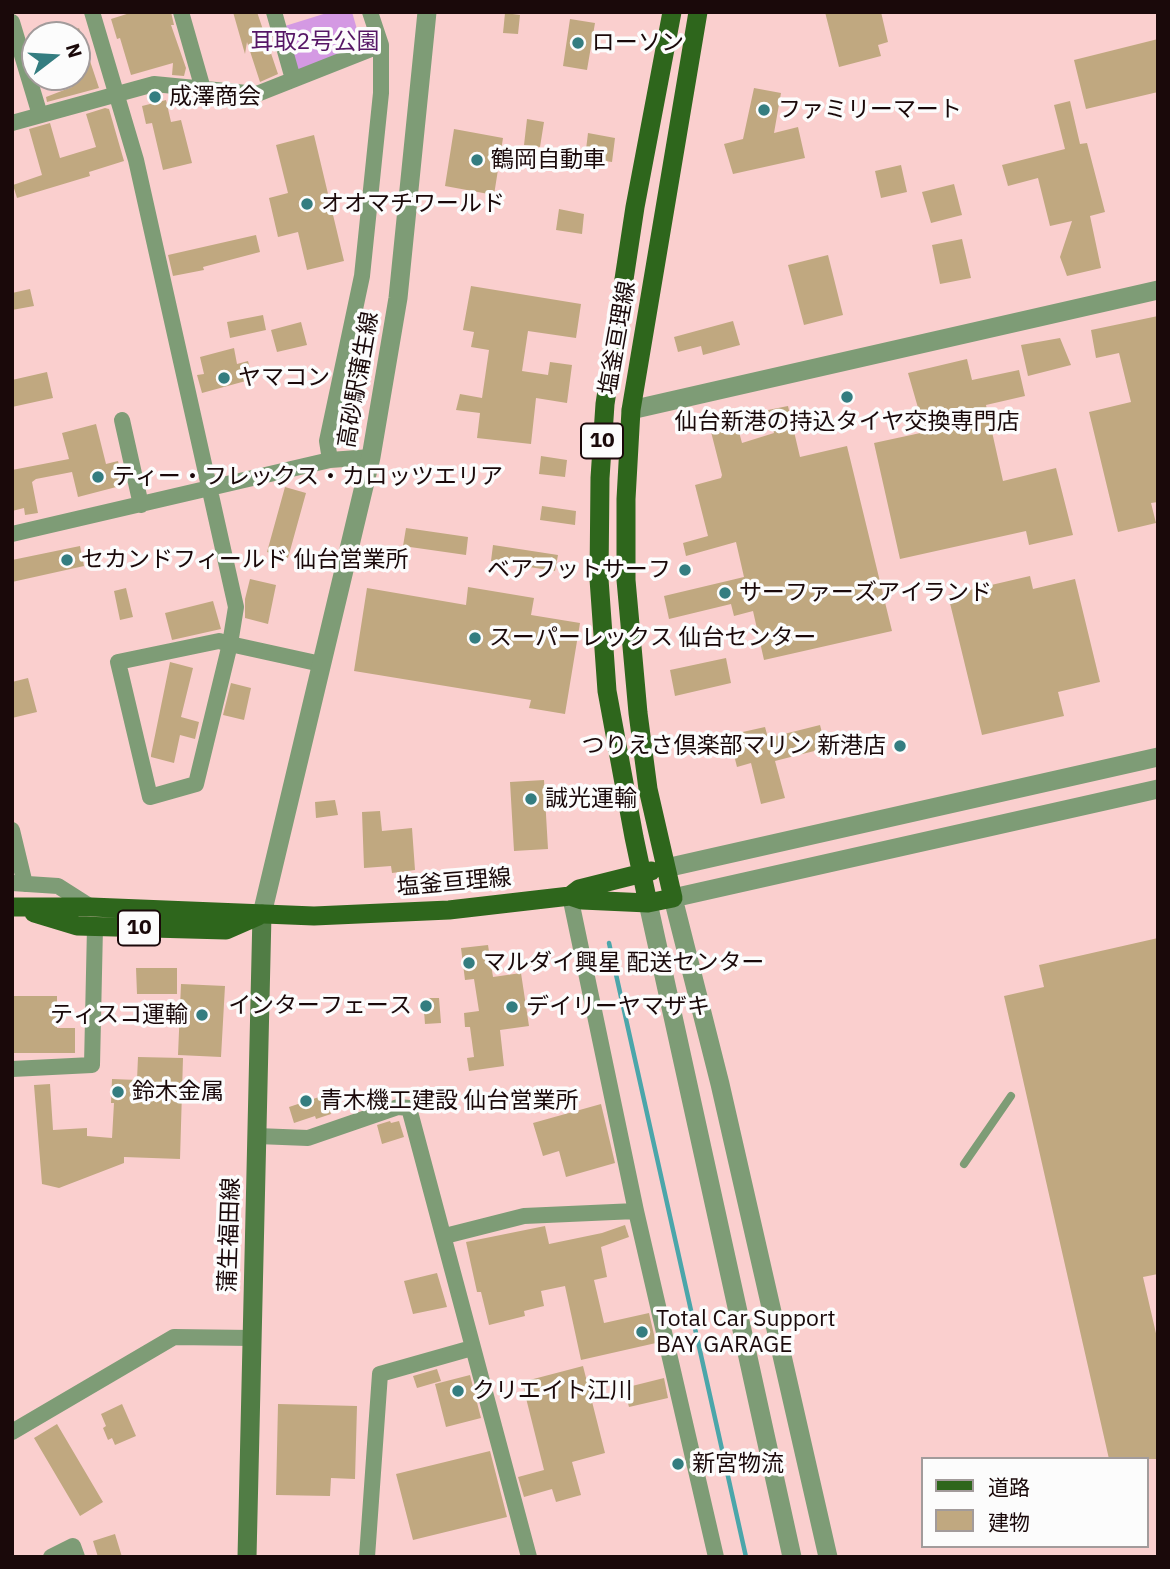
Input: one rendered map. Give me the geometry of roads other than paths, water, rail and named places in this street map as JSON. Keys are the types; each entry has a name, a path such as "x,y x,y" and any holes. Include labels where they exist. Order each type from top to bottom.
{"main road":[{"name":"塩釜亘理線","path":"649,903 607,691 599,579 600,478 605,404 633,220 672,12"},
{"name":"塩釜亘理線","path":"14,907 91,906 314,916 449,910 577,895 649,903 673,898 648,789 631,650 626,580 626,526 631,410 698,12"},
{"name":"10","path":"577,895 610,881 666,868"},
{"path":"91,906 94,918 125,921 135,928"},
{"name":"塩釜亘理線","path":"14,907 77,926 94,927 226,930 262,914"},
{"name":"蒲生福田線","path":"247,1557 262,914"}],"street":[{"path":"92,12 136,160 236,607 230,644 196,784 150,797 118,662 219,641 230,644 321,664"},
{"path":"181,12 203,89"},
{"path":"274,12 293,79"},
{"path":"330,460 327,441 362,276 381,93 381,45 370,12"},
{"name":"高砂駅蒲生線","path":"262,914 371,457 398,298 427,12"},
{"path":"12,22 40,114"},
{"path":"12,123 154,84 257,94 381,45"},
{"path":"631,410 1158,290"},
{"path":"122,420 141,505"},
{"path":"12,534 330,460 371,457"},
{"path":"666,868 1158,757"},
{"path":"828,1557 720,1084 673,898 1158,789"},
{"path":"12,830 19,884 58,886 91,906"},
{"path":"577,895 636,1211 716,1557"},
{"path":"649,903 792,1557"},
{"path":"12,1069 92,1065 94,927"},
{"path":"257,1136 308,1138 398,1107 406,1106 412,1114 529,1557"},
{"path":"445,1236 524,1216 636,1211"},
{"path":"12,1432 174,1338 252,1338"},
{"path":"367,1557 380,1374 472,1348"},
{"path":"51,1557 73,1546 77,1557"}],"lane":[{"path":"964,1164 1011,1096"}],"waterway":[{"path":"609,943 746,1557"}],"place":[{"name":"ローソン","path":"578,43"},
{"name":"成澤商会","path":"155,97"},
{"name":"ファミリーマート","path":"764,110"},
{"name":"鶴岡自動車","path":"477,160"},
{"name":"オオマチワールド","path":"307,204"},
{"name":"ヤマコン","path":"224,378"},
{"name":"仙台新港の持込タイヤ交換専門店","path":"847,397"},
{"name":"ティー・フレックス・カロッツエリア","path":"98,477"},
{"name":"セカンドフィールド 仙台営業所","path":"67,560"},
{"name":"ベアフットサーフ","path":"685,570"},
{"name":"サーファーズアイランド","path":"725,593"},
{"name":"スーパーレックス 仙台センター","path":"475,638"},
{"name":"つりえさ倶楽部マリン 新港店","path":"900,746"},
{"name":"誠光運輸","path":"531,799"},
{"name":"マルダイ興星 配送センター","path":"469,963"},
{"name":"インターフェース","path":"426,1006"},
{"name":"デイリーヤマザキ","path":"512,1007"},
{"name":"ティスコ運輸","path":"202,1015"},
{"name":"鈴木金属","path":"118,1092"},
{"name":"青木機工建設 仙台営業所","path":"306,1101"},
{"name":"Total Car Support BAY GARAGE","path":"642,1332"},
{"name":"クリエイト江川","path":"458,1391"},
{"name":"新宮物流","path":"678,1464"}],"park label":[{"name":"耳取2号公園","path":"315,42"}]}
